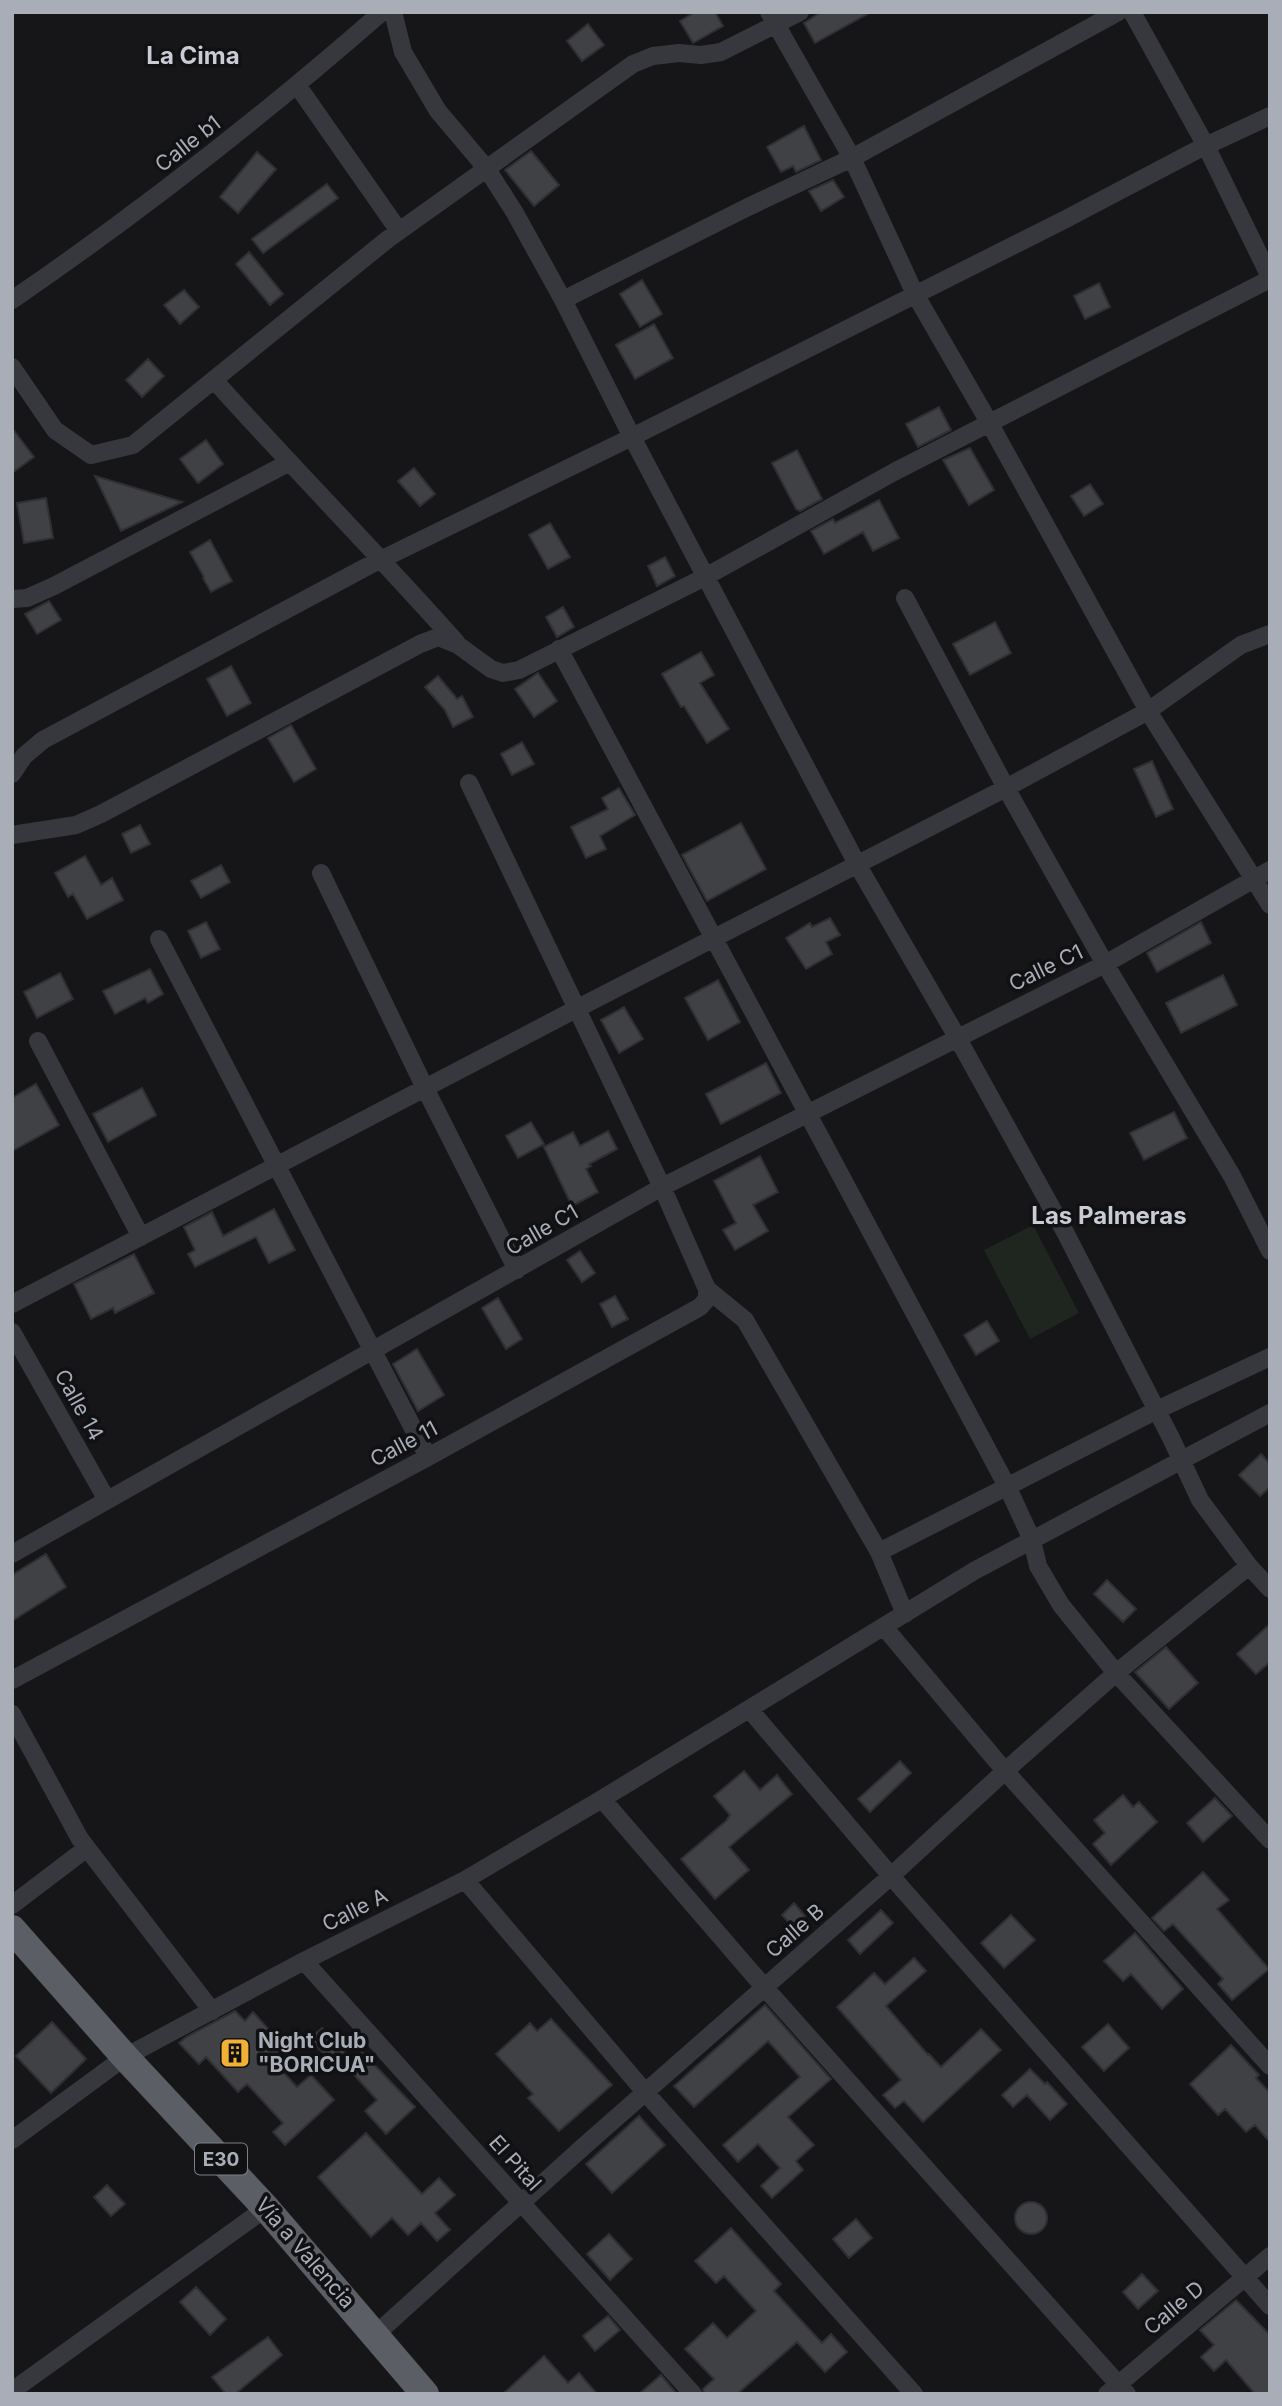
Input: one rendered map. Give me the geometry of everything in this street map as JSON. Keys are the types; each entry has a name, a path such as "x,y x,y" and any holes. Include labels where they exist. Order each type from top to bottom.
{"highway":[{"name":"Vía a Valencia","path":"12,1929 125,2057 266,2208 425,2394"}],"street":[{"name":"Calle b1","path":"12,300 104,237 233,139 382,12"},
{"path":"393,12 403,52 438,111 487,169 515,213 563,300 632,437 857,864 957,1037 1065,1233 1157,1410 1200,1500 1249,1566 1270,1589"},
{"path":"12,367 55,430 91,454 133,445 399,231 634,64 653,56 721,52 772,19 800,12"},
{"path":"563,300 852,158 1118,12"},
{"path":"214,380 288,463 382,559 458,645 491,669 503,673 519,670 705,577 894,472 1270,278 1206,146 1132,12"},
{"path":"772,19 836,127 915,294 1148,711 1262,874 1270,905"},
{"path":"297,85 399,231"},
{"path":"12,774 24,756 43,740 382,559 632,437 1270,116"},
{"path":"12,599 26,598 54,586 288,463"},
{"path":"905,598 1006,788 1105,964 1232,1176 1270,1251"},
{"path":"12,1304 1006,788 1148,711 1241,645 1270,634"},
{"path":"12,835 76,825 420,645 438,638 458,645"},
{"path":"559,649 1008,1488 1032,1540 1038,1566 1061,1605 1116,1673 1270,1840"},
{"path":"469,783 578,1008 707,1289 745,1320 879,1552 905,1614"},
{"path":"321,873 517,1270"},
{"name":"Calle C1","path":"12,1554 662,1187 1105,964 1262,874"},
{"path":"159,939 275,1167 428,1457"},
{"path":"38,1041 141,1237"},
{"name":"Calle 11","path":"12,1680 428,1457 700,1307 707,1299 707,1289"},
{"name":"Calle 14","path":"12,1332 107,1500"},
{"path":"879,1552 1157,1410 1270,1357"},
{"name":"Calle A","path":"12,2140 125,2057 304,1961 466,1880 750,1710 974,1571 1270,1413"},
{"name":"Calle B","path":"375,2335 645,2092 891,1876 1004,1771 1116,1673 1249,1566"},
{"path":"884,1627 1004,1771 1270,2066"},
{"path":"750,1710 891,1876 1270,2306"},
{"path":"12,1714 87,1849 212,2011"},
{"path":"602,1799 1117,2391"},
{"path":"12,1905 87,1849"},
{"path":"466,1880 645,2092 914,2394"},
{"name":"El Pital","path":"304,1961 693,2394"},
{"path":"12,2391 266,2208"},
{"name":"Calle D","path":"1117,2391 1270,2256"}],"shaded area":[{"path":"1033,1225 1079,1313 1030,1339 984,1250"}],"building":[{"path":"695,12 715,12 723,26 693,43 680,21"},
{"path":"821,12 871,12 815,43 804,23"},
{"path":"588,24 604,45 582,61 567,41"},
{"path":"804,126 821,160 796,172 793,166 781,172 767,147"},
{"path":"531,151 559,185 534,206 505,170"},
{"path":"257,152 276,169 238,213 220,197"},
{"path":"833,180 844,197 821,211 809,191"},
{"path":"327,184 338,198 263,253 252,239"},
{"path":"249,252 283,294 270,305 236,264"},
{"path":"642,280 662,314 640,327 620,294"},
{"path":"1099,283 1110,307 1085,319 1074,296"},
{"path":"184,290 199,307 180,324 164,305"},
{"path":"654,324 673,358 635,379 616,345"},
{"path":"148,359 164,376 142,397 126,380"},
{"path":"939,407 951,430 918,447 906,424"},
{"path":"12,428 34,457 12,473"},
{"path":"206,440 223,464 198,483 180,459"},
{"path":"970,448 994,490 969,505 943,460"},
{"path":"797,450 822,499 800,511 796,509 772,463"},
{"path":"414,468 435,494 420,506 398,481"},
{"path":"95,476 172,499 182,502 121,531"},
{"path":"1090,484 1103,504 1084,516 1071,496"},
{"path":"46,498 53,538 24,543 17,503"},
{"path":"879,500 899,538 873,551 863,532 824,554 811,531 833,519 835,523"},
{"path":"550,523 570,557 548,569 529,535"},
{"path":"210,540 232,581 211,592 190,552"},
{"path":"665,557 675,576 657,586 648,566"},
{"path":"49,601 61,620 37,634 25,614"},
{"path":"563,607 574,627 557,637 546,617"},
{"path":"995,622 1011,653 970,675 953,644"},
{"path":"701,652 714,675 700,683 729,729 707,743 684,706 681,707 662,674"},
{"path":"231,666 251,703 227,716 207,679"},
{"path":"538,673 557,701 534,717 515,689"},
{"path":"438,676 457,699 462,696 473,717 453,727 445,710 425,687"},
{"path":"291,725 316,769 294,782 268,738"},
{"path":"522,742 534,764 512,775 501,754"},
{"path":"1152,761 1173,809 1156,817 1134,769"},
{"path":"619,788 635,815 600,836 606,849 586,858 571,827 608,809 602,798"},
{"path":"741,823 766,869 707,901 682,855"},
{"path":"140,825 150,844 131,853 122,834"},
{"path":"85,856 101,885 112,878 123,900 87,919 73,894 68,897 55,873"},
{"path":"221,865 230,882 201,898 191,881"},
{"path":"830,918 840,935 826,942 832,954 806,969 786,938 810,923 812,927"},
{"path":"206,922 220,949 201,958 188,931"},
{"path":"1201,922 1211,943 1157,972 1147,953"},
{"path":"150,969 163,994 148,1003 145,998 115,1014 103,991"},
{"path":"60,973 73,999 37,1018 24,992"},
{"path":"1223,975 1237,1005 1181,1033 1166,1003"},
{"path":"718,980 740,1022 708,1040 685,998"},
{"path":"624,1007 643,1039 619,1053 601,1020"},
{"path":"766,1063 781,1093 721,1124 706,1094"},
{"path":"36,1084 59,1125 12,1151 12,1098"},
{"path":"142,1088 156,1115 108,1142 93,1114"},
{"path":"1174,1112 1187,1138 1144,1160 1130,1133"},
{"path":"531,1122 544,1144 518,1158 506,1136"},
{"path":"608,1131 617,1149 589,1164 591,1166 586,1169 598,1192 572,1206 544,1147 573,1132 580,1146"},
{"path":"760,1156 778,1192 753,1205 768,1231 735,1250 723,1230 736,1223 714,1181"},
{"path":"274,1209 295,1250 269,1263 256,1237 195,1267 188,1254 195,1250 184,1227 212,1212 223,1236"},
{"path":"580,1251 595,1273 582,1282 567,1260"},
{"path":"134,1254 154,1293 115,1313 113,1308 91,1319 74,1284"},
{"path":"615,1296 628,1319 612,1327 600,1304"},
{"path":"498,1298 522,1339 506,1349 482,1308"},
{"path":"987,1321 999,1341 976,1355 964,1335"},
{"path":"417,1349 444,1395 418,1411 393,1364"},
{"path":"1261,1454 1270,1464 1270,1487 1260,1496 1239,1475"},
{"path":"46,1554 66,1587 12,1621 12,1575"},
{"path":"1107,1580 1136,1609 1123,1622 1094,1594"},
{"path":"1270,1624 1270,1662 1256,1674 1237,1654"},
{"path":"1166,1647 1198,1683 1169,1709 1135,1672"},
{"path":"900,1761 911,1773 870,1812 858,1799"},
{"path":"744,1771 760,1790 777,1775 792,1794 729,1847 749,1870 715,1899 681,1859 726,1821 730,1815 714,1796"},
{"path":"1123,1795 1133,1807 1139,1802 1157,1822 1111,1865 1093,1844 1105,1833 1094,1820"},
{"path":"1215,1798 1232,1816 1203,1842 1187,1823"},
{"path":"1203,1872 1229,1900 1217,1909 1269,1969 1232,2000 1218,1984 1223,1979 1173,1924 1164,1931 1152,1918"},
{"path":"794,1903 805,1916 793,1927 782,1915"},
{"path":"881,1910 893,1923 860,1954 848,1940"},
{"path":"1011,1915 1035,1940 1004,1968 981,1943"},
{"path":"1135,1933 1183,1989 1162,2009 1131,1974 1123,1981 1104,1961"},
{"path":"914,1958 926,1971 886,2006 928,2055 941,2067 981,2029 1001,2050 923,2122 904,2101 895,2108 883,2095 901,2080 837,2007 874,1973 885,1984"},
{"path":"765,2005 831,2079 788,2117 814,2145 796,2161 803,2170 772,2198 761,2186 780,2168 758,2144 738,2162 723,2145 800,2077 768,2041 694,2107 674,2086"},
{"path":"235,2011 245,2021 253,2012 286,2049 273,2061 297,2087 311,2075 334,2100 285,2145 273,2132 283,2123 247,2084 238,2092 206,2057 199,2064 179,2043"},
{"path":"551,2019 612,2085 559,2131 528,2098 533,2094 496,2054 530,2023 537,2031"},
{"path":"52,2022 86,2059 51,2093 16,2056"},
{"path":"1108,2024 1129,2048 1104,2071 1082,2047"},
{"path":"322,2028 351,2059 339,2070 310,2039"},
{"path":"1231,2045 1259,2075 1256,2078 1270,2093 1270,2142 1255,2125 1246,2132 1225,2109 1218,2115 1190,2084"},
{"path":"362,2052 415,2107 386,2134 365,2111 377,2100 346,2066"},
{"path":"1030,2069 1045,2084 1047,2082 1067,2104 1050,2120 1027,2095 1013,2107 1002,2095"},
{"path":"639,2116 665,2145 612,2193 586,2164"},
{"path":"366,2133 422,2194 439,2178 455,2195 435,2213 450,2230 437,2241 421,2223 408,2235 392,2218 371,2237 318,2177"},
{"path":"107,2185 125,2204 111,2216 94,2197"},
{"path":"1031,2202 1042,2207 1047,2218 1042,2229 1031,2234 1020,2229 1015,2218 1020,2207"},
{"path":"856,2219 872,2238 849,2258 833,2239"},
{"path":"731,2228 781,2284 774,2291 822,2343 831,2334 847,2352 825,2372 797,2342 737,2394 704,2394 703,2389 714,2379 685,2349 713,2323 727,2338 756,2311 724,2276 716,2283 695,2261"},
{"path":"609,2234 632,2259 610,2280 587,2254"},
{"path":"1142,2274 1158,2291 1138,2309 1123,2292"},
{"path":"196,2287 226,2319 210,2335 180,2302"},
{"path":"1236,2300 1270,2335 1270,2394 1255,2394 1226,2360 1214,2371 1201,2357 1214,2345 1200,2330"},
{"path":"608,2316 620,2330 595,2351 583,2336"},
{"path":"268,2337 282,2355 235,2394 226,2394 212,2377"},
{"path":"544,2356 568,2383 579,2373 597,2394 503,2394"},
{"path":"661,2375 677,2394 639,2394"}],"place":[{"name":"Night Club \"BORICUA\"","path":"235,2053"}],"district":[{"name":"La Cima","path":"193,56"},
{"name":"Las Palmeras","path":"1109,1216"}]}
